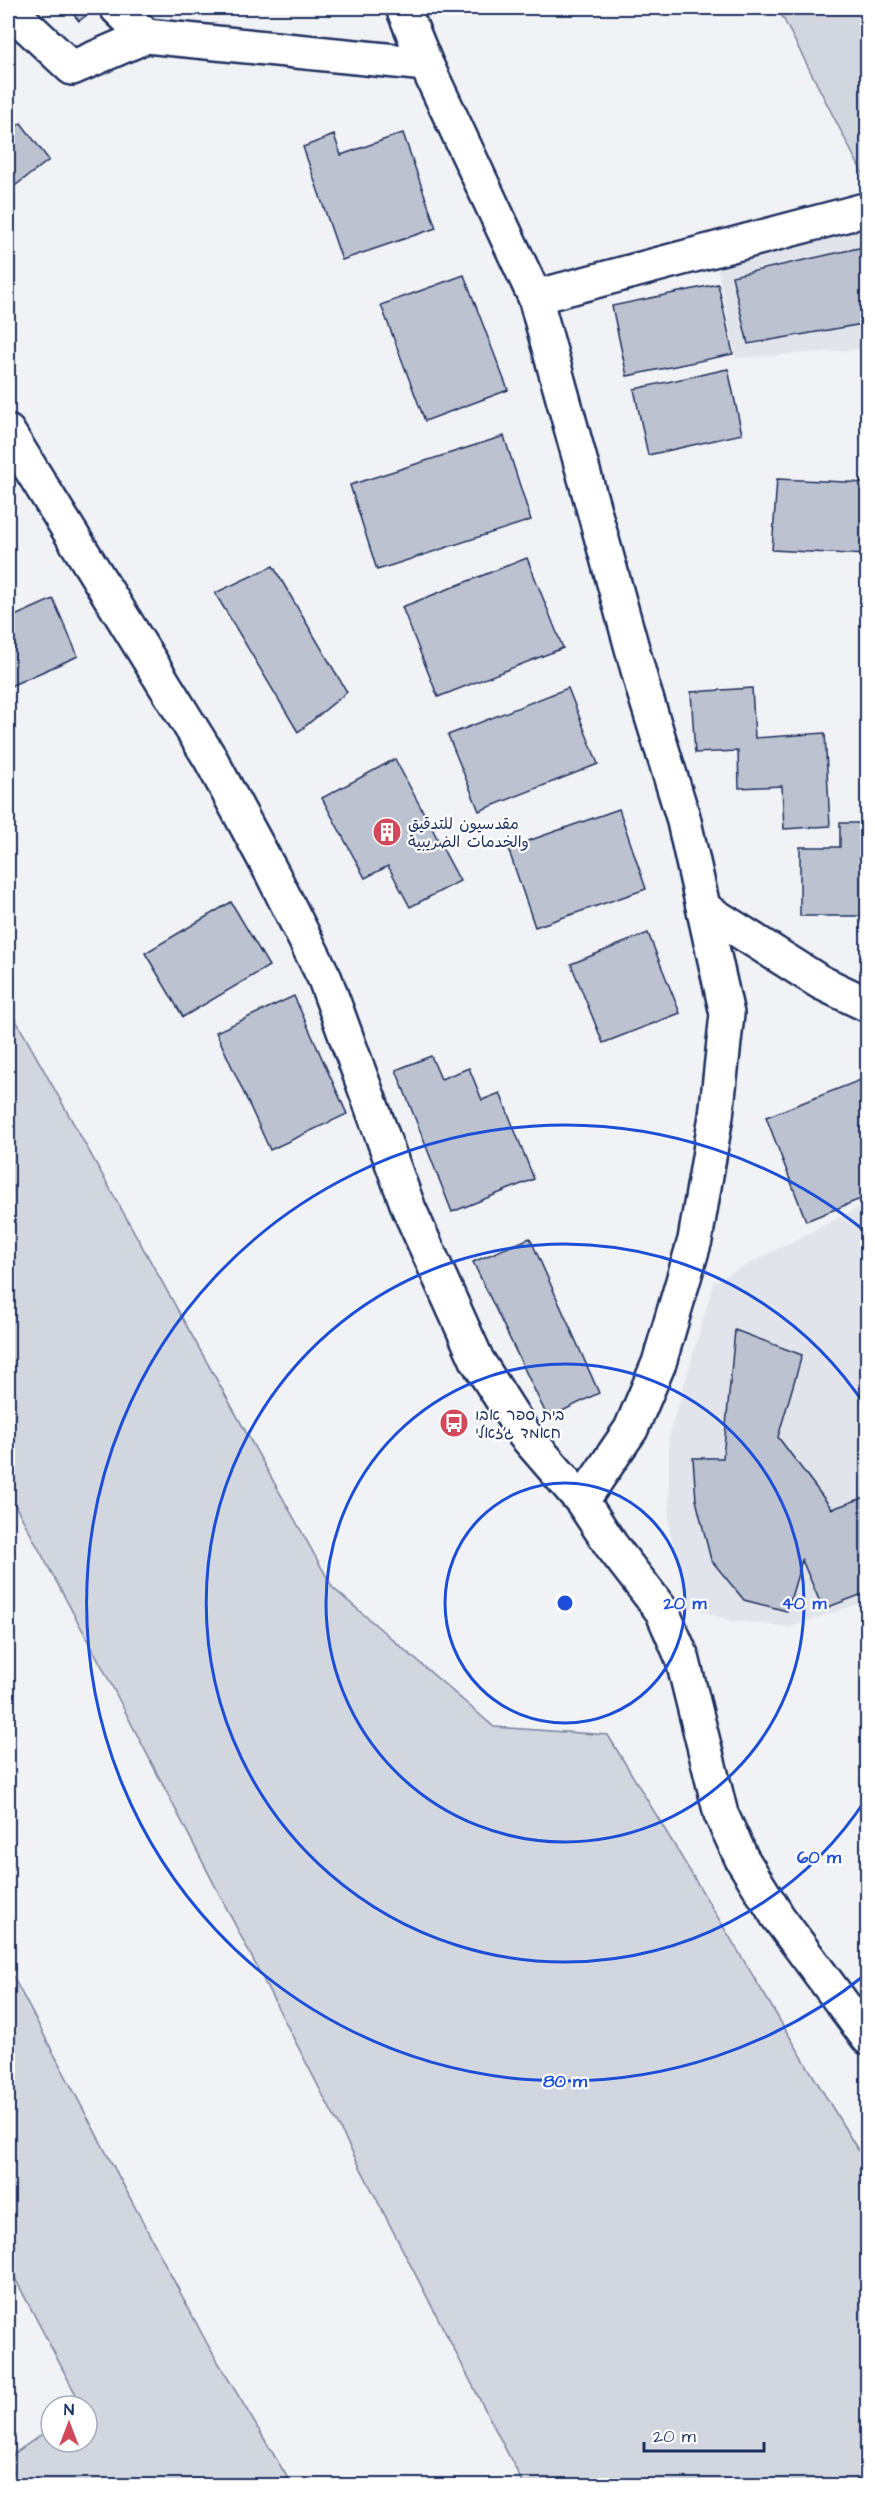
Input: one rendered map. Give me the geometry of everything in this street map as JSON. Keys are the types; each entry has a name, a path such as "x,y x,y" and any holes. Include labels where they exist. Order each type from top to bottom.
{"street":[{"path":"8,8 72,68 146,36 426,64"},
{"path":"117,8 146,36"},
{"path":"403,8 426,64 536,297 643,688 683,817 728,1014 716,1116 695,1240 660,1363 631,1429 582,1501"},
{"path":"536,297 832,221 867,209"},
{"path":"8,432 210,758 278,885 325,979 409,1209 477,1360 524,1434 582,1501 611,1545 662,1611 682,1657 721,1814 742,1859 778,1917 867,2038"},
{"path":"706,910 820,982 867,1005"}],"shaded area":[{"path":"778,8 867,8 867,182"},
{"path":"867,227 867,349 736,358 717,265"},
{"path":"8,1006 333,1588 494,1727 608,1735 867,2165 867,2485 524,2485 98,1659 8,1492"},
{"path":"867,1203 867,1601 790,1627 732,1621 687,1606 669,1527 669,1437 714,1282"},
{"path":"8,1967 209,2347 292,2485 8,2485 8,2458 39,2436 39,2454 99,2454 99,2394 76,2394 8,2265"}],"building":[{"path":"68,8 96,8 79,21"},
{"path":"21,123 49,160 8,191 8,133"},
{"path":"403,133 436,228 342,260 303,147 334,135 341,155"},
{"path":"868,246 868,323 748,344 732,276"},
{"path":"464,275 508,390 425,421 381,305"},
{"path":"718,284 733,354 627,376 612,306"},
{"path":"728,369 742,434 648,455 634,389"},
{"path":"504,436 531,520 377,570 350,485"},
{"path":"777,479 868,483 868,555 772,550"},
{"path":"527,558 563,648 438,697 402,607"},
{"path":"273,566 347,692 298,732 215,593"},
{"path":"53,599 78,656 8,687 8,619"},
{"path":"568,688 598,764 479,811 448,735"},
{"path":"752,688 755,738 825,733 830,826 784,829 782,786 739,788 738,751 695,753 691,692"},
{"name":"مقدسيون للتدقيق والخدمات الضريبية","path":"395,759 460,881 410,907 388,866 365,878 322,798"},
{"path":"619,809 646,889 535,927 508,848"},
{"path":"840,823 868,823 868,916 800,916 800,847 840,847"},
{"path":"231,902 269,966 183,1017 145,953"},
{"path":"648,933 680,1013 603,1043 571,964"},
{"path":"294,996 347,1114 270,1150 216,1032"},
{"path":"431,1056 441,1079 469,1068 482,1100 500,1093 534,1179 452,1212 396,1070"},
{"path":"868,1077 868,1196 806,1221 766,1117"},
{"path":"530,1238 599,1393 548,1418 473,1262"},
{"path":"735,1330 802,1355 778,1437 832,1509 868,1496 868,1592 823,1609 802,1560 787,1611 744,1600 711,1560 696,1500 693,1458 723,1458"}],"place":[{"name":"مقدسيون للتدقيق والخدمات الضريبية","path":"387,832"},
{"name":"בית ספר אבו חאמד ג׳זאלי","path":"454,1423"}]}
